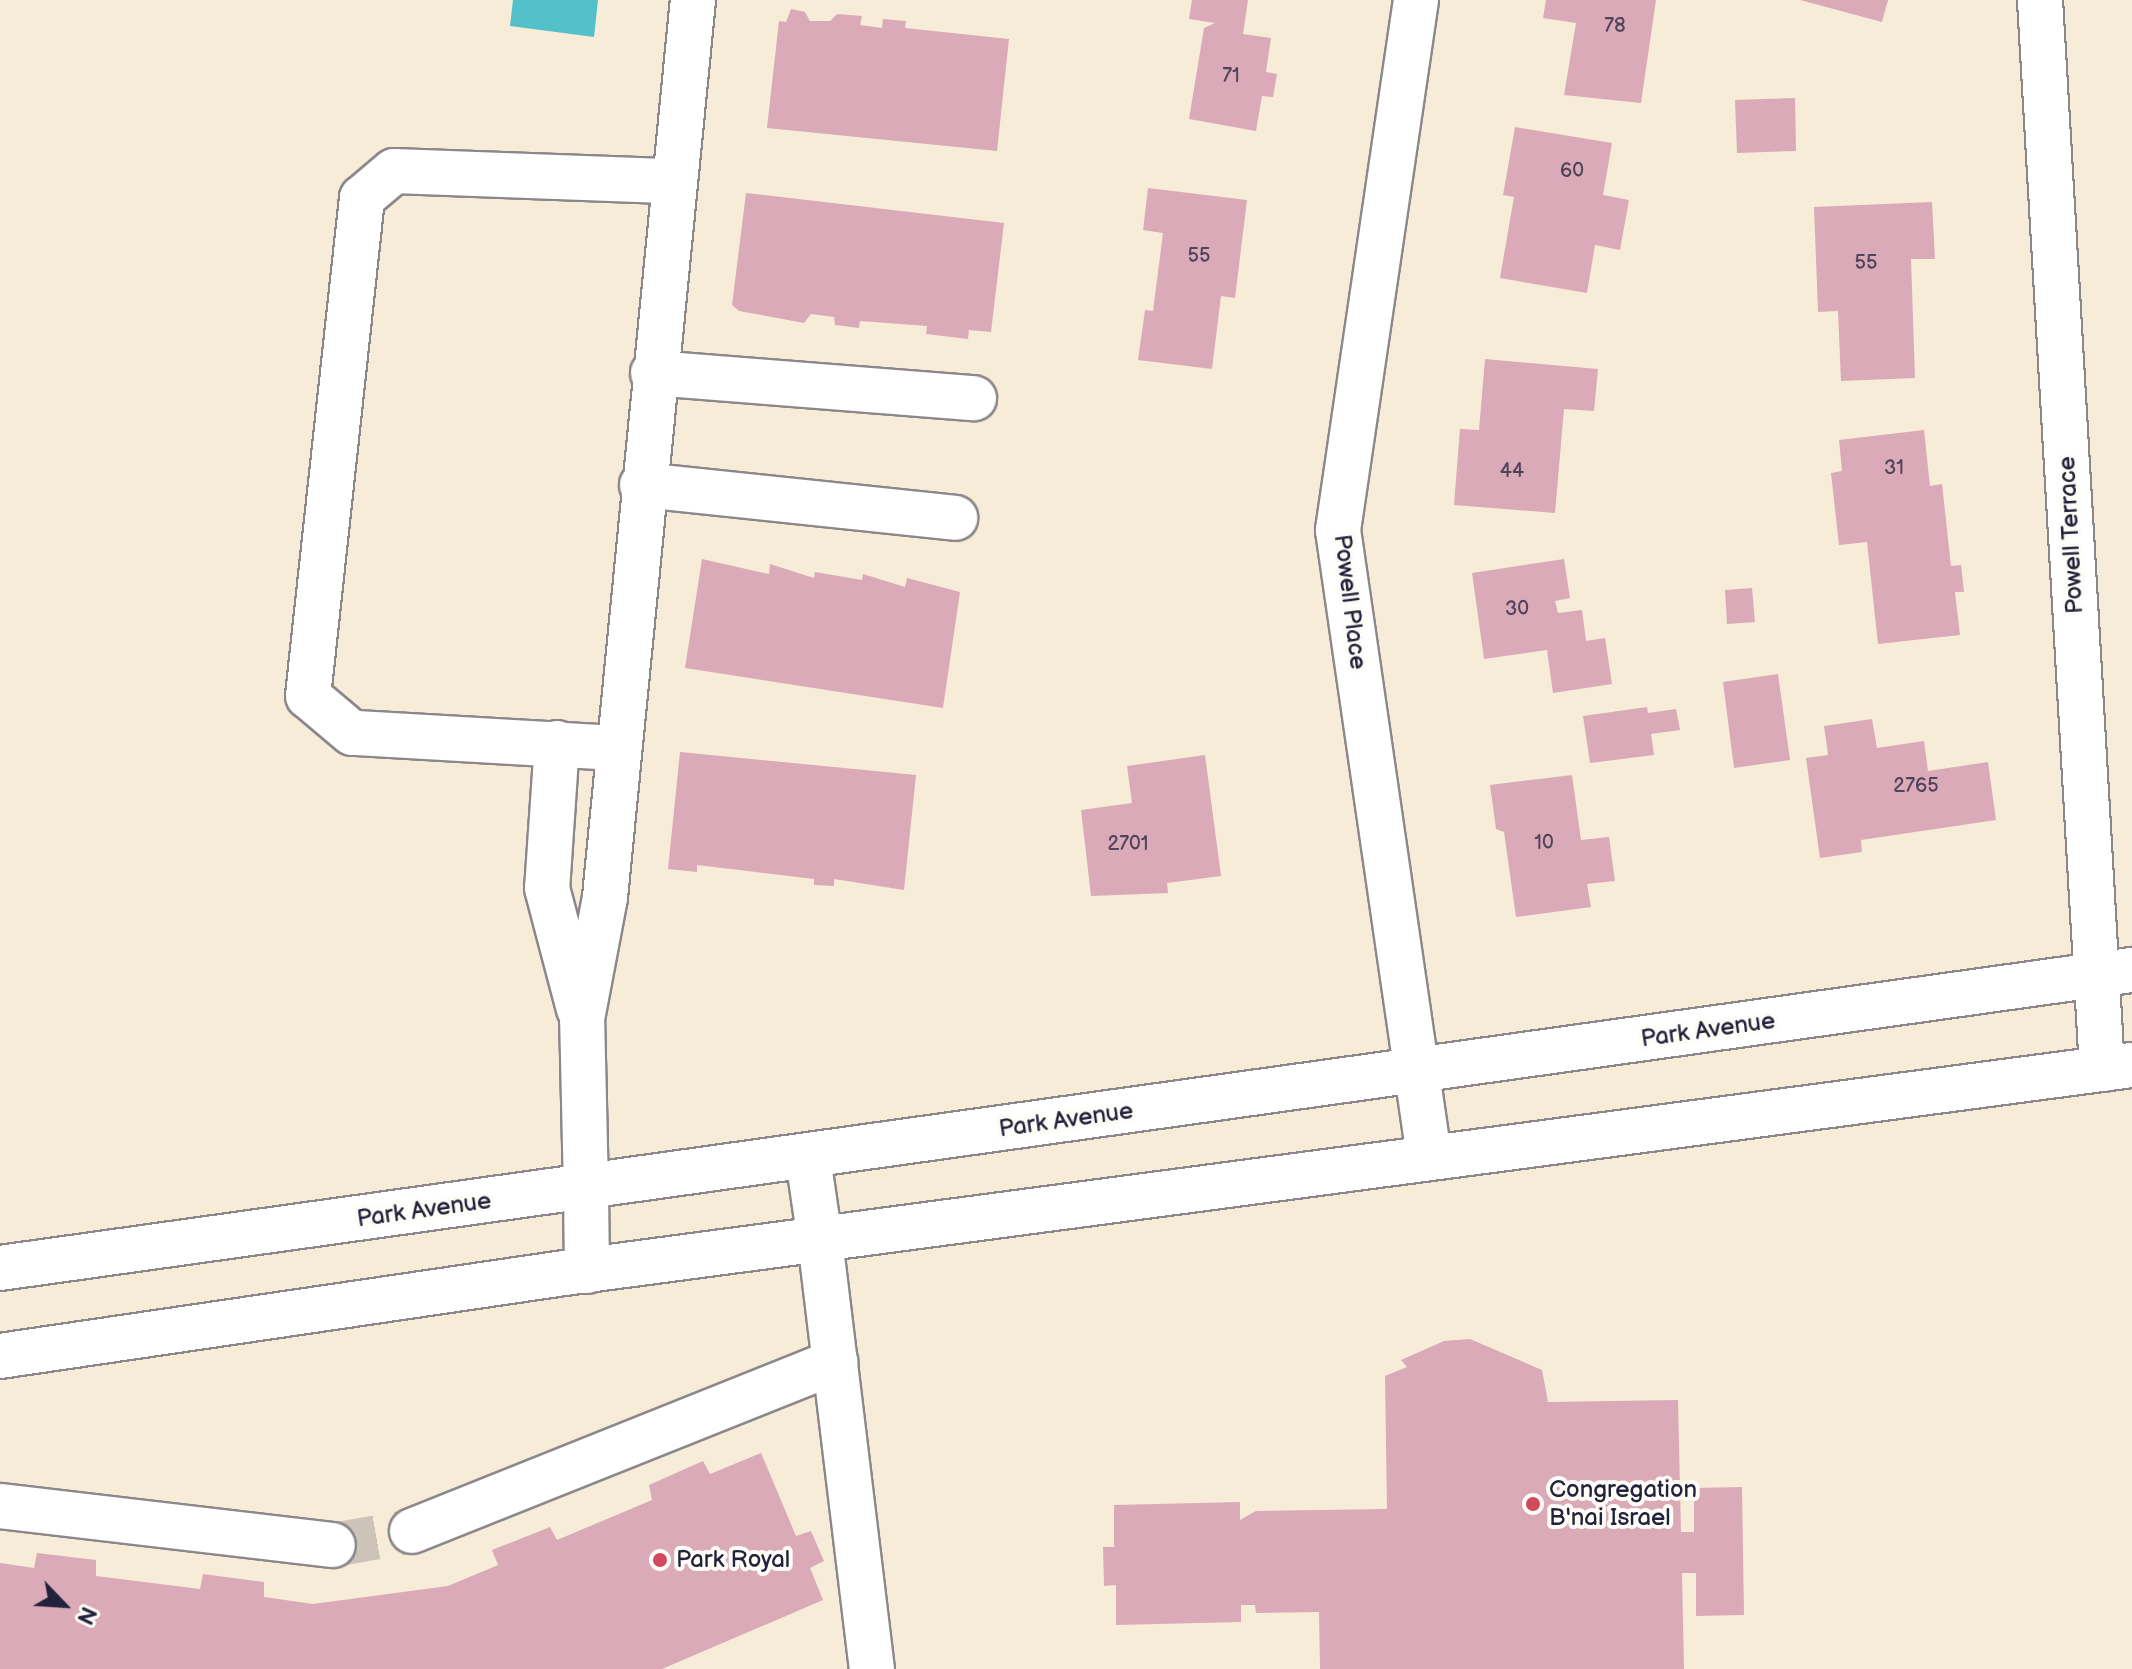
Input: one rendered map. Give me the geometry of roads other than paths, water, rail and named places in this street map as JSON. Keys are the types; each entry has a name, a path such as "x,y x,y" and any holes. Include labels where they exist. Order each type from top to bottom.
{"main road":[{"path":"587,1271 582,1019 605,897 616,748 693,0"},
{"name":"Powell Place","path":"1416,0 1338,530 1429,1156"},
{"name":"Powell Terrace","path":"2040,0 2114,973 2117,1067"},
{"path":"616,748 352,733 308,696 362,198 394,171 672,181"},
{"path":"653,373 974,398"},
{"path":"642,485 955,518"},
{"path":"557,743 547,888 582,1019"},
{"name":"Park Avenue","path":"0,1268 586,1190 2114,973"},
{"path":"0,1356 587,1271 1429,1156 2117,1067"},
{"path":"808,1158 872,1669"},
{"path":"412,1531 835,1362"},
{"path":"0,1506 333,1545"}],"water":[{"path":"513,0 598,0 594,37 510,26"}],"tunnel":[{"path":"333,1545 412,1531"}],"place":[{"name":"Congregation B'nai Israel","path":"1533,1504"},
{"name":"Park Royal","path":"660,1560"}]}
